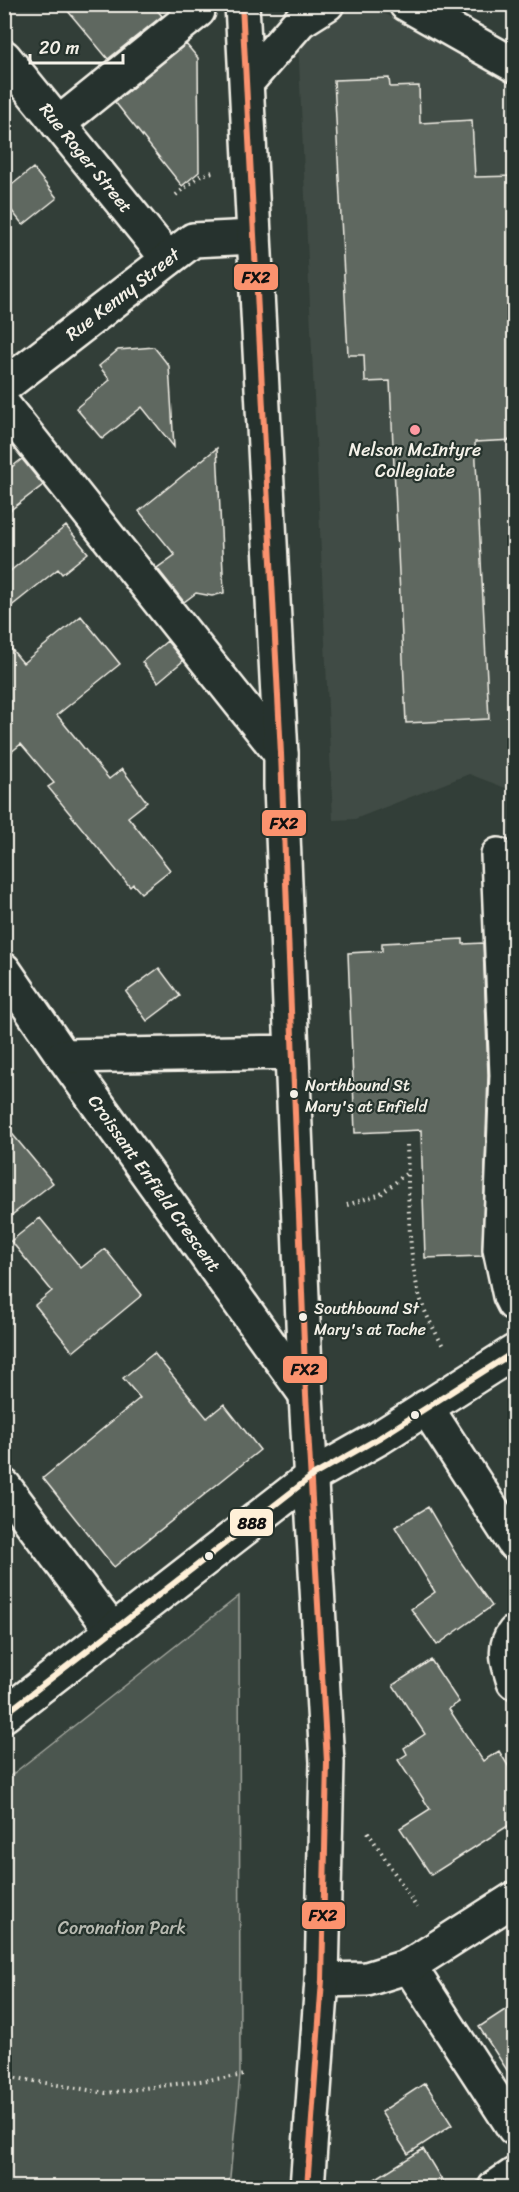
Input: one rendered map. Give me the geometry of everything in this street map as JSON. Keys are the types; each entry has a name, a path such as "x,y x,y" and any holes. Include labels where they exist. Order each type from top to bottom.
{"main road":[{"path":"247,82 300,21 327,4"},
{"path":"58,124 195,8 243,15 281,754 306,1395 327,1762 322,1980 307,2187"},
{"path":"418,8 514,65"},
{"name":"Rue Roger Street","path":"4,57 168,259"},
{"name":"Rue Kenny Street","path":"4,386 193,240 254,237"},
{"path":"4,406 281,754"},
{"path":"498,855 511,1072 500,1250 510,1296 514,1304"},
{"name":"Croissant Enfield Crescent","path":"4,970 306,1395"},
{"path":"63,1056 292,1052"},
{"path":"4,1715 312,1476 514,1352"},
{"path":"426,1407 514,1542"},
{"path":"4,1486 112,1630"},
{"path":"514,1633 510,1638 507,1661 514,1682"},
{"path":"322,1980 367,1979 409,1966 514,1899"},
{"path":"409,1966 514,2128"},
{"path":"495,2187 514,2175"}],"path":[{"path":"176,195 201,176 213,172"},
{"path":"407,1145 413,1259 419,1295 443,1346"},
{"path":"347,1205 381,1194 408,1172"},
{"path":"368,1832 417,1908"},
{"path":"4,2076 106,2093 246,2075"}],"shaded area":[{"name":"Nelson McIntyre Collegiate","path":"353,6 371,6 514,85 514,904 511,790 469,774 355,819 333,820 298,40 320,17"}],"green space":[{"name":"Coronation Park","path":"239,1596 240,2075 229,2187 5,2187 5,1780"}],"building":[{"path":"62,4 152,4 162,16 108,59"},
{"path":"186,44 198,58 199,172 182,186 115,102"},
{"path":"389,78 390,87 419,86 420,123 472,120 475,177 514,176 514,440 475,442 489,719 406,723 390,381 365,382 364,355 348,355 334,80"},
{"path":"33,168 57,198 23,225 4,201 4,191"},
{"path":"154,347 169,366 174,447 142,407 102,439 76,408 110,380 99,366 118,350"},
{"path":"217,448 224,593 212,596 196,593 184,602 157,568 175,555 139,511"},
{"path":"22,459 43,485 4,515 4,473"},
{"path":"66,526 88,553 62,574 58,569 4,612 4,576"},
{"path":"81,616 120,664 57,715 109,779 122,769 147,802 128,817 170,870 141,893 133,884 130,887 48,787 54,783 21,744 4,758 4,640 23,663"},
{"path":"167,641 183,661 158,682 142,662"},
{"path":"463,939 463,944 483,943 488,1075 482,1256 425,1258 421,1130 355,1133 348,953 382,951 382,943"},
{"path":"159,968 180,996 147,1021 126,992"},
{"path":"4,1124 53,1183 4,1221"},
{"path":"40,1218 81,1268 105,1249 142,1295 73,1352 35,1305 52,1291 11,1241"},
{"path":"154,1353 207,1418 224,1404 260,1450 114,1567 43,1478 140,1398 123,1378"},
{"path":"428,1507 460,1561 492,1606 437,1645 411,1609 435,1592 395,1527"},
{"path":"431,1660 459,1702 449,1709 483,1761 499,1751 514,1775 514,1822 431,1875 400,1828 430,1809 398,1760 407,1754 404,1748 425,1734 393,1685"},
{"path":"514,2004 514,2081 479,2027"},
{"path":"425,2083 452,2125 408,2154 381,2112"},
{"path":"423,2149 446,2187 362,2187"}],"transit line":[{"name":"FX2","path":"242,4 281,754 306,1395 327,1762 322,1980 307,2188"},
{"name":"888","path":"4,1715 312,1476 379,1438 514,1352"}],"place":[{"name":"Nelson McIntyre Collegiate","path":"415,430"},
{"name":"Northbound St Mary's at Enfield","path":"294,1094"},
{"name":"Southbound St Mary's at Tache","path":"303,1317"}]}
